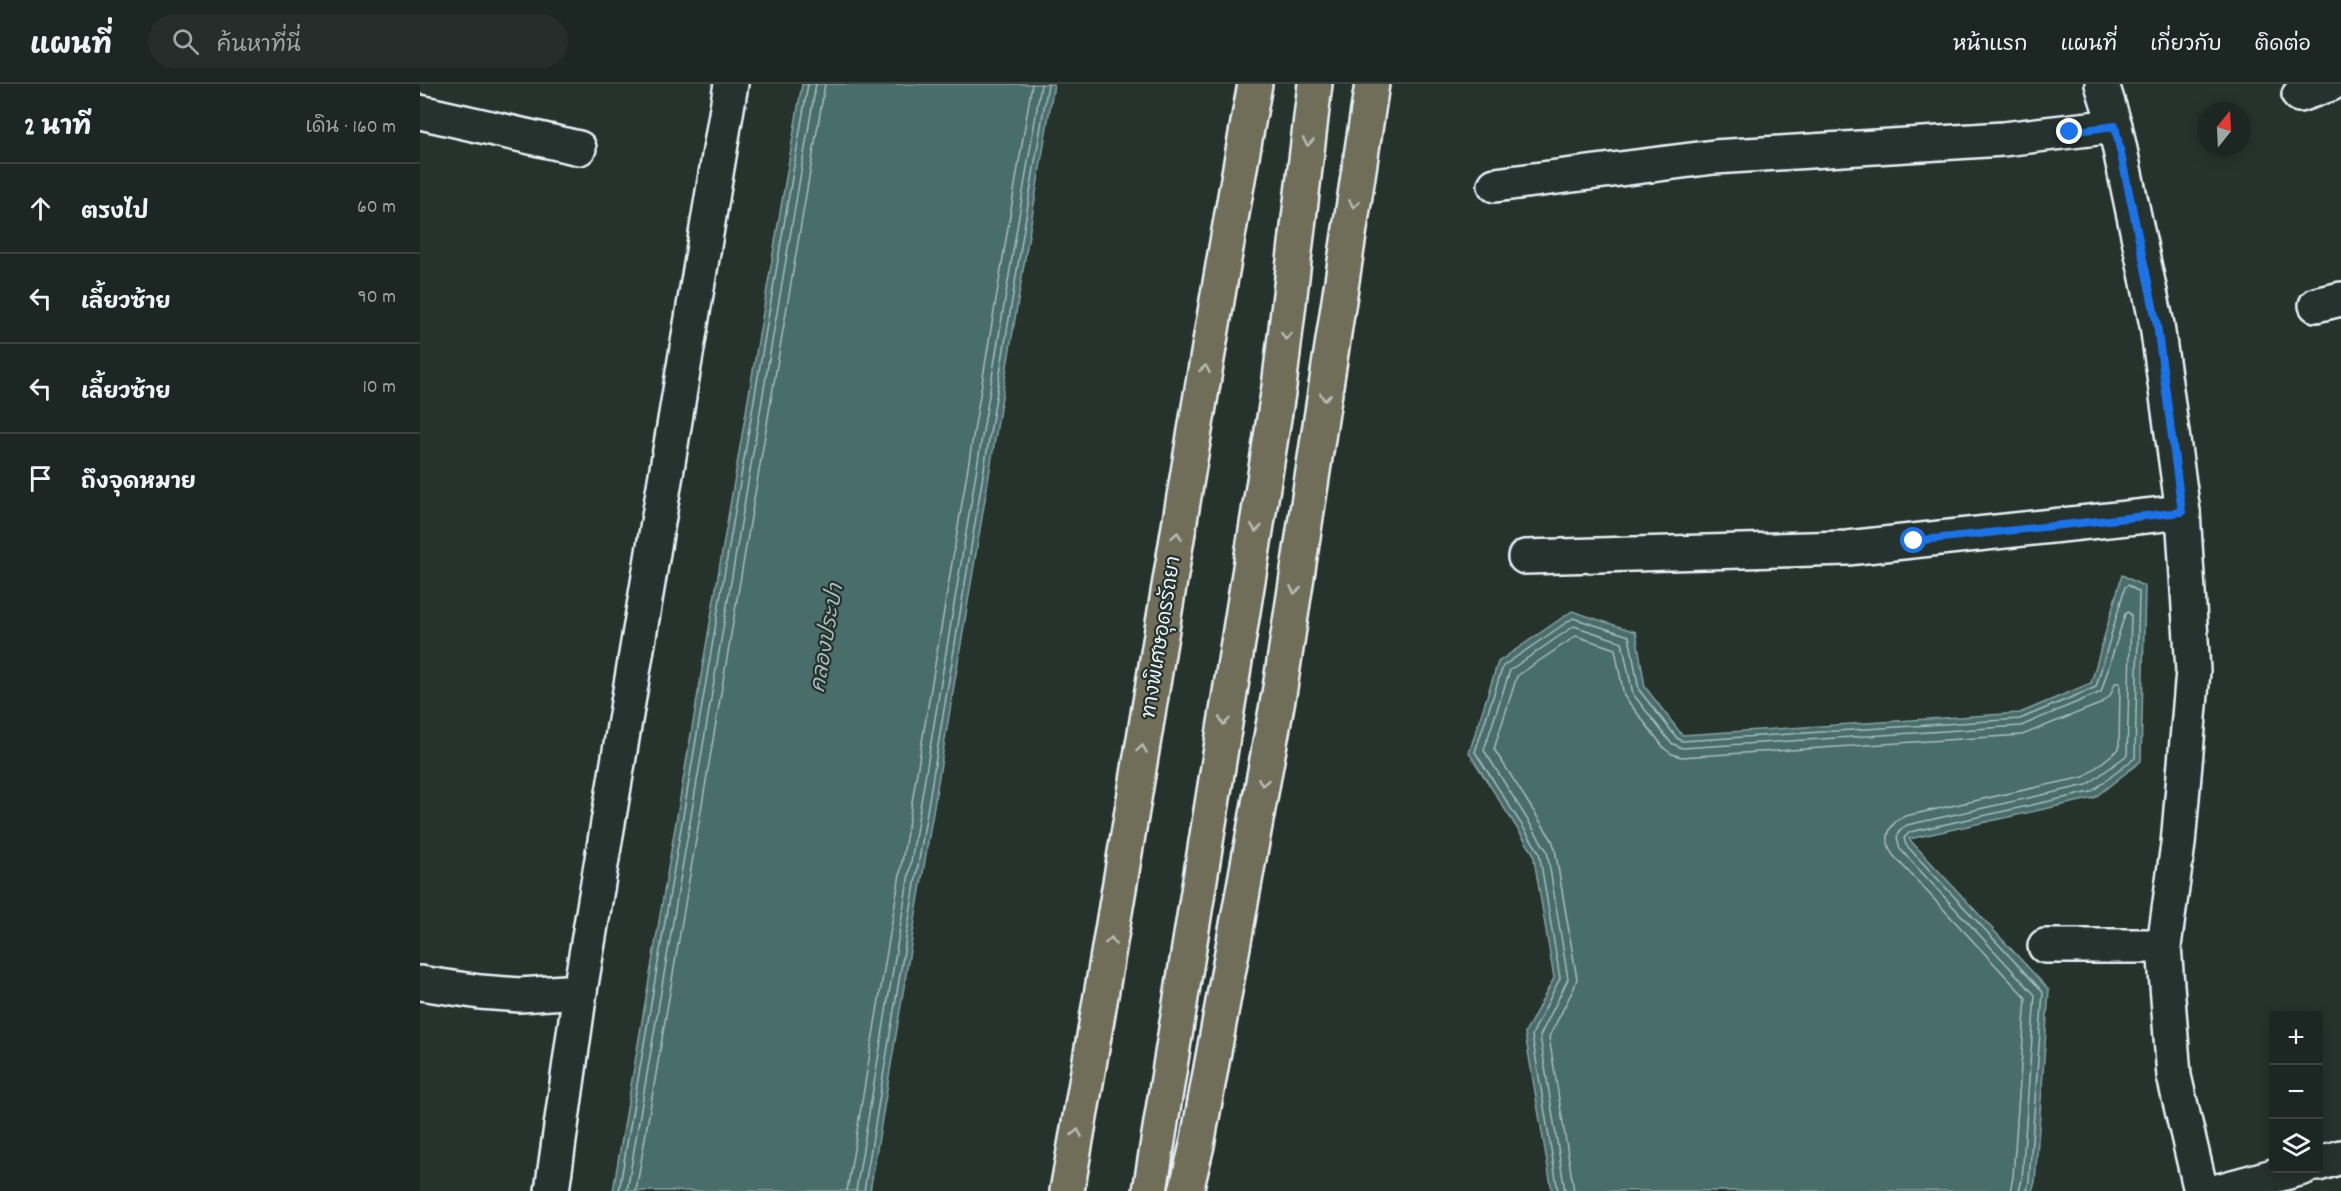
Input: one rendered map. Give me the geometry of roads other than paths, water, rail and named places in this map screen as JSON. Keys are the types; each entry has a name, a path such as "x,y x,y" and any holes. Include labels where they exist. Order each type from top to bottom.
{"highway":[{"path":"1238,181 1244,84"},
{"name":"ทางพิเศษอุดรรัถยา","path":"1067,1191 1193,438 1255,84"},
{"path":"1150,1191 1280,387 1315,84"},
{"path":"1186,1191 1197,1145 1280,688 1372,84"}],"street":[{"path":"552,1191 580,991 732,84"},
{"path":"2102,84 2115,126 2157,325 2182,512 2193,671 2178,844 2164,946 2174,1076 2201,1191"},
{"path":"2299,95 2331,84"},
{"path":"420,112 579,148"},
{"path":"1495,185 1714,157 2003,139 2115,126"},
{"path":"1526,557 1847,548 2182,512"},
{"path":"2045,946 2164,946"},
{"path":"420,982 480,992 520,994 580,991"},
{"path":"2323,1163 2341,1157"},
{"path":"2218,1191 2285,1173"}],"water":[{"name":"คลองประปา","path":"802,84 1054,84 870,1191 613,1191"},
{"path":"2122,575 2145,587 2141,761 2094,798 1909,839 2049,990 2035,1182 2032,1191 1552,1191 1525,1033 1554,978 1533,853 1469,753 1498,662 1572,611 1636,632 1645,687 1682,735 2020,713 2091,683"}]}
